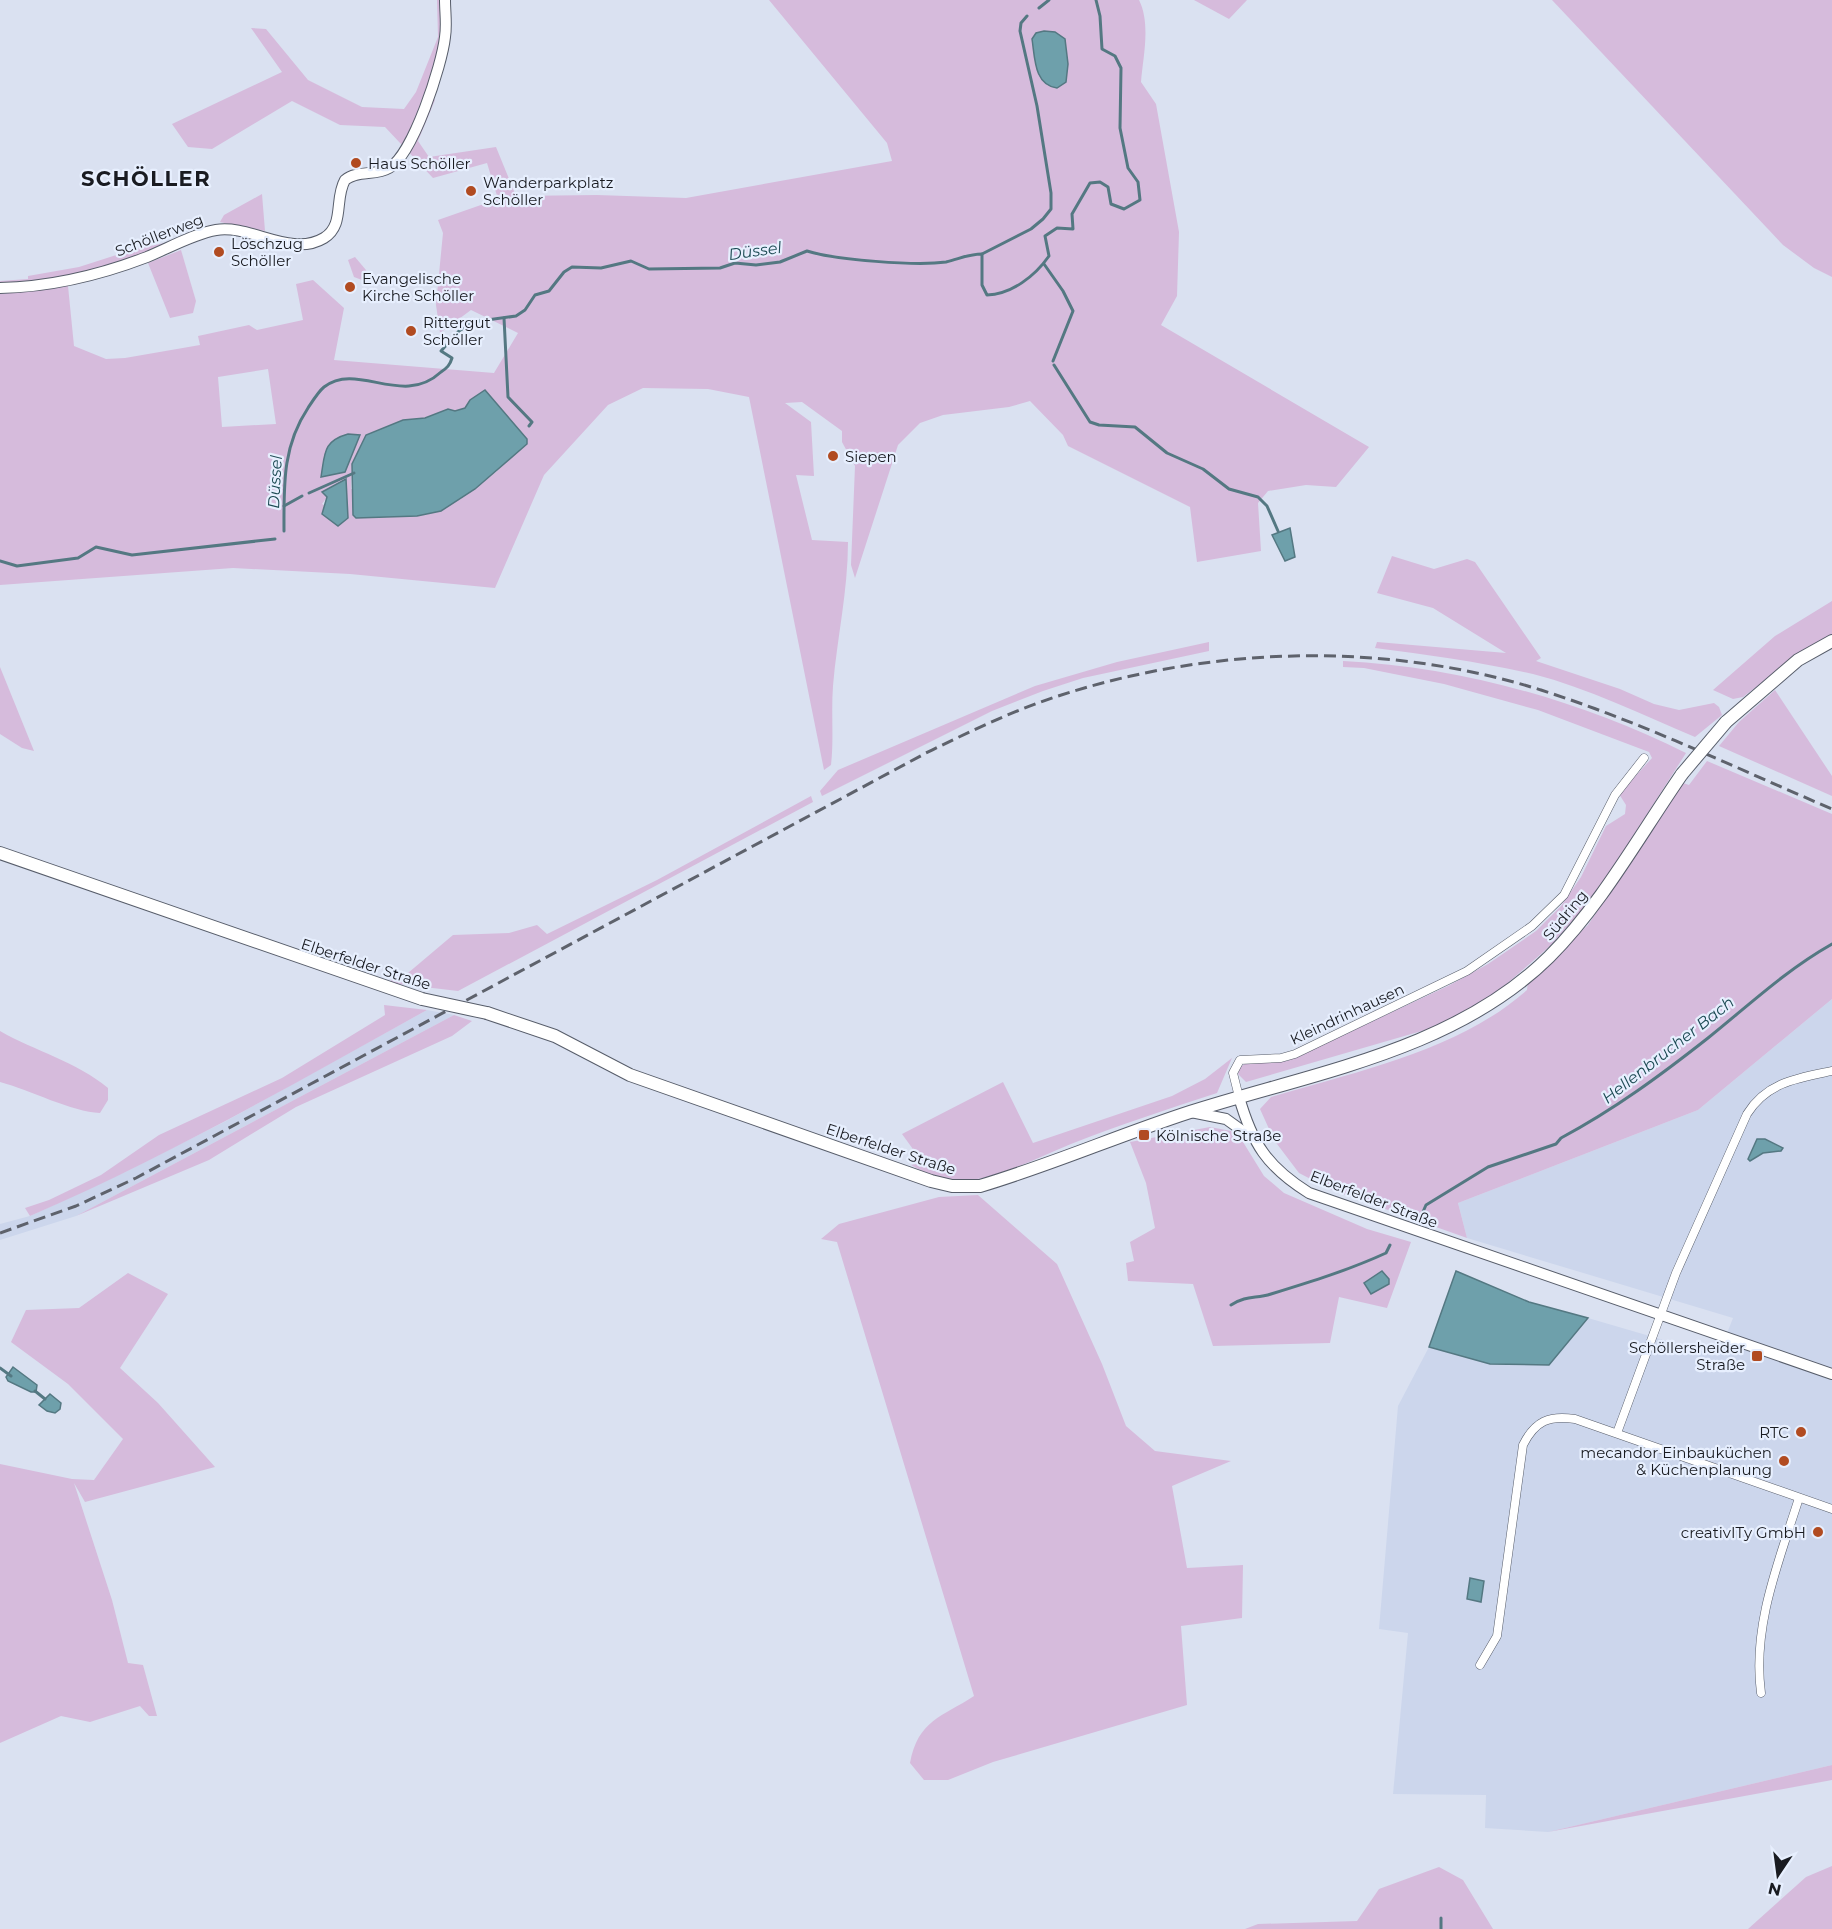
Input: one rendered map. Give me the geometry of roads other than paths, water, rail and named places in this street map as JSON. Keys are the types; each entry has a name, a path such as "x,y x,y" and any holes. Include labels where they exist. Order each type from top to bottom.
{"main road":[{"name":"Südring","path":"1239,1097 1374,1057 1440,1030 1503,994 1548,958 1595,904 1682,774 1726,722 1798,660 1832,641"},
{"name":"Elberfelder Straße","path":"0,853 422,999 488,1013 555,1036 630,1075 931,1181 952,1186 980,1186 993,1182 1239,1097"}],"street":[{"name":"Schöllerweg","path":"0,288 39,286 101,273 218,230 294,243 309,243 323,239 336,223 345,180 352,176 382,171 394,165 423,114 445,36 445,0"},
{"name":"Kleindrinhausen","path":"1239,1097 1233,1073 1240,1060 1281,1058 1295,1054 1431,989 1467,971 1499,950 1554,907 1573,880 1615,795 1644,758"},
{"path":"1617,1433 1696,1225 1755,1100 1785,1082 1832,1071"},
{"name":"Elberfelder Straße","path":"1239,1097 1253,1139 1276,1170 1309,1193 1832,1374"},
{"path":"1191,1112 1226,1119 1253,1139"},
{"path":"1480,1665 1497,1636 1522,1445 1537,1424 1547,1418 1563,1417 1617,1433 1832,1509"},
{"path":"1761,1693 1758,1669 1765,1605 1798,1498"}],"waterway":[{"path":"1039,8 1049,0"},
{"name":"Düssel","path":"284,531 286,467 293,437 313,400 324,387 337,380 351,379 396,386 411,386 426,382 443,371 449,364 452,358 441,351 459,331 473,322 516,316 525,310 535,295 549,291 564,272 572,267 601,268 631,261 649,269 720,268 735,263 756,265 780,262 807,251 896,263 946,262 982,254 982,285 987,295 1005,291 1022,283 1049,256 1045,236 1057,228 1073,229 1072,214 1090,183 1100,182 1108,187 1111,204 1124,209 1140,200 1138,182 1128,168 1120,128 1121,68 1115,56 1102,49 1100,16 1096,0"},
{"path":"982,254 1031,229 1051,209 1051,193 1037,106 1020,31 1021,23 1027,16"},
{"path":"1044,264 1063,291 1073,311 1053,361"},
{"path":"504,318 508,397 532,422 529,426"},
{"path":"1054,365 1090,422 1099,425 1135,427 1167,453 1203,469 1229,489 1258,497 1267,506 1278,531"},
{"path":"309,493 354,473"},
{"path":"284,506 302,496"},
{"name":"Düssel","path":"0,561 17,566 78,558 96,547 132,555 275,539"},
{"name":"Hellenbrucher Bach","path":"1422,1214 1426,1205 1488,1167 1556,1144 1561,1138 1619,1103 1690,1052 1783,976 1832,944"},
{"name":"Hellenbrucher Bach","path":"1231,1305 1344,1270 1386,1253 1390,1245"},
{"path":"0,1368 11,1376"},
{"path":"35,1391 45,1399"},
{"path":"1441,1918 1441,1929"}],"railway":[{"path":"0,1233 76,1206 136,1178 926,753 1024,708 1117,679 1176,667 1237,659 1299,656 1360,657 1421,663 1482,674 1541,690 1615,716 1832,809"}],"place":[{"name":"Haus Schöller","path":"356,163"},
{"name":"Wanderparkplatz Schöller","path":"471,191"},
{"name":"Löschzug Schöller","path":"219,252"},
{"name":"Evangelische Kirche Schöller","path":"350,287"},
{"name":"Rittergut Schöller","path":"411,331"},
{"name":"Siepen","path":"833,456"},
{"name":"Kölnische Straße","path":"1144,1135"},
{"name":"Schöllersheider Straße","path":"1757,1356"},
{"name":"RTC","path":"1801,1432"},
{"name":"mecandor Einbauküchen & Küchenplanung","path":"1784,1461"},
{"name":"creativITy GmbH","path":"1818,1532"}],"district":[{"name":"SCHÖLLER","path":"146,178"}]}
